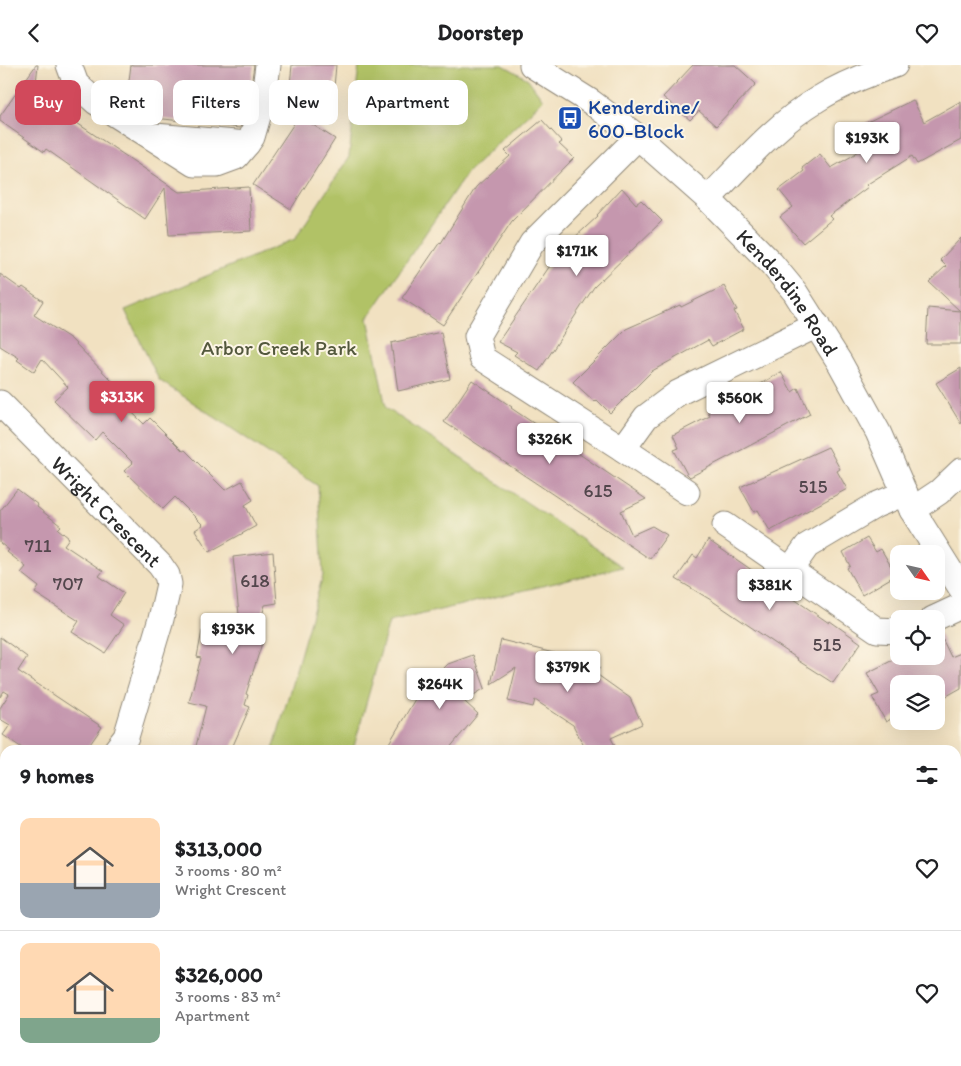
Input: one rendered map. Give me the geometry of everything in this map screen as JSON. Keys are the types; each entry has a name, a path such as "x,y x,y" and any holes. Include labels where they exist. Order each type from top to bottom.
{"street":[{"path":"69,65 76,84 96,102 194,164 217,164 236,157 252,137 264,96 268,65"},
{"name":"Kenderdine Road","path":"532,65 591,103 638,137 708,199 772,263 795,292 817,325 878,432 908,501 961,588"},
{"path":"708,199 778,129 817,99 862,76 895,65"},
{"path":"638,137 532,243 477,336 482,358 687,492"},
{"path":"623,449 646,417 678,393 817,325"},
{"name":"Wright Crescent","path":"0,403 160,565 167,575 170,584 161,619 126,737 120,745"},
{"path":"790,569 807,546 876,505 908,501 939,492 961,471"},
{"path":"725,525 877,630 890,631"},
{"path":"945,613 961,606"}],"green space":[{"name":"Arbor Creek Park","path":"359,65 503,65 528,79 543,100 467,172 368,318 386,408 623,567 389,622 354,745 274,745 323,575 318,486 159,380 125,310 295,239 349,157 352,125 468,125 468,80 357,80"}],"building":[{"path":"36,65 38,65 36,80 25,80"},
{"path":"131,65 254,65 252,80 173,80 173,120 163,119 163,80 129,80"},
{"path":"292,65 336,65 335,80 290,80"},
{"path":"693,65 735,65 756,84 716,126 699,111 690,120 663,97"},
{"path":"15,95 15,125 80,125 179,192 249,187 251,231 169,235 165,188 145,219 46,149 44,152 0,121 0,116"},
{"path":"913,100 924,122 961,101 961,140 917,164 912,156 866,185 868,187 829,216 832,219 803,243 780,217 793,207 779,190 804,171 802,168 820,154 831,168 852,156 868,144 857,127"},
{"path":"542,120 562,142 559,144 574,158 512,221 443,325 402,298 441,243 476,187 510,156 505,151"},
{"path":"215,125 241,125 240,128"},
{"path":"293,125 313,125 335,139 291,209 253,185"},
{"path":"622,188 636,204 641,200 662,221 594,287 539,371 514,355 517,352 498,342 560,251 598,216"},
{"path":"961,238 961,344 926,344 928,308 960,311 929,282 946,266 940,260"},
{"path":"0,274 21,289 23,287 43,301 34,315 71,339 112,381 106,387 144,424 150,418 225,490 242,481 253,500 245,505 256,526 209,552 195,530 203,525 175,497 163,509 124,471 133,463 102,432 95,440 54,400 68,387 42,359 34,372 17,360 19,358 0,346"},
{"path":"724,286 737,310 734,311 744,329 712,346 708,340 652,371 610,413 597,400 595,402 573,382 626,329 680,305 681,307"},
{"path":"441,332 450,379 398,391 391,343"},
{"path":"961,368 961,424 936,383"},
{"path":"781,372 792,392 798,388 810,414 690,477 674,450 679,448 673,435 710,416 708,412"},
{"path":"472,380 646,499 621,511 632,535 652,526 667,535 650,559 444,422"},
{"path":"828,447 840,469 837,471 847,489 770,531 758,510 754,512 740,487"},
{"path":"17,489 61,526 58,529 69,538 64,545 103,571 99,576 124,593 110,615 124,625 105,653 72,632 79,621 35,593 39,587 21,573 26,567 7,552 9,550 0,543 0,511"},
{"path":"867,538 876,552 881,549 890,565 890,579 862,595 847,568 850,566 843,552"},
{"path":"708,540 861,643 833,683 711,600 676,579 693,555 697,558"},
{"path":"273,552 277,603 265,605 256,638 263,640 246,694 248,695 245,705 250,707 233,745 196,745 206,706 189,702 201,658 197,657 202,631 217,634 221,619 240,624 233,557"},
{"path":"0,637 27,657 18,671 102,727 89,745 18,745 3,735 10,725 0,719 0,708 9,694 4,691 0,697"},
{"path":"501,640 566,656 576,662 582,654 600,667 595,673 630,698 642,724 611,738 614,745 583,745 573,725 535,700 533,707 508,701 516,668 491,684"},
{"path":"945,644 951,657 961,653 961,688 945,697 945,675 890,675 890,720 886,722 872,697 879,694 867,673 890,662 890,665 945,665"},
{"path":"473,655 485,688 464,701 478,714 452,745 388,745 418,694 448,664"}],"place":[{"name":"Kenderdine/ 600-Block","path":"570,118"}]}
